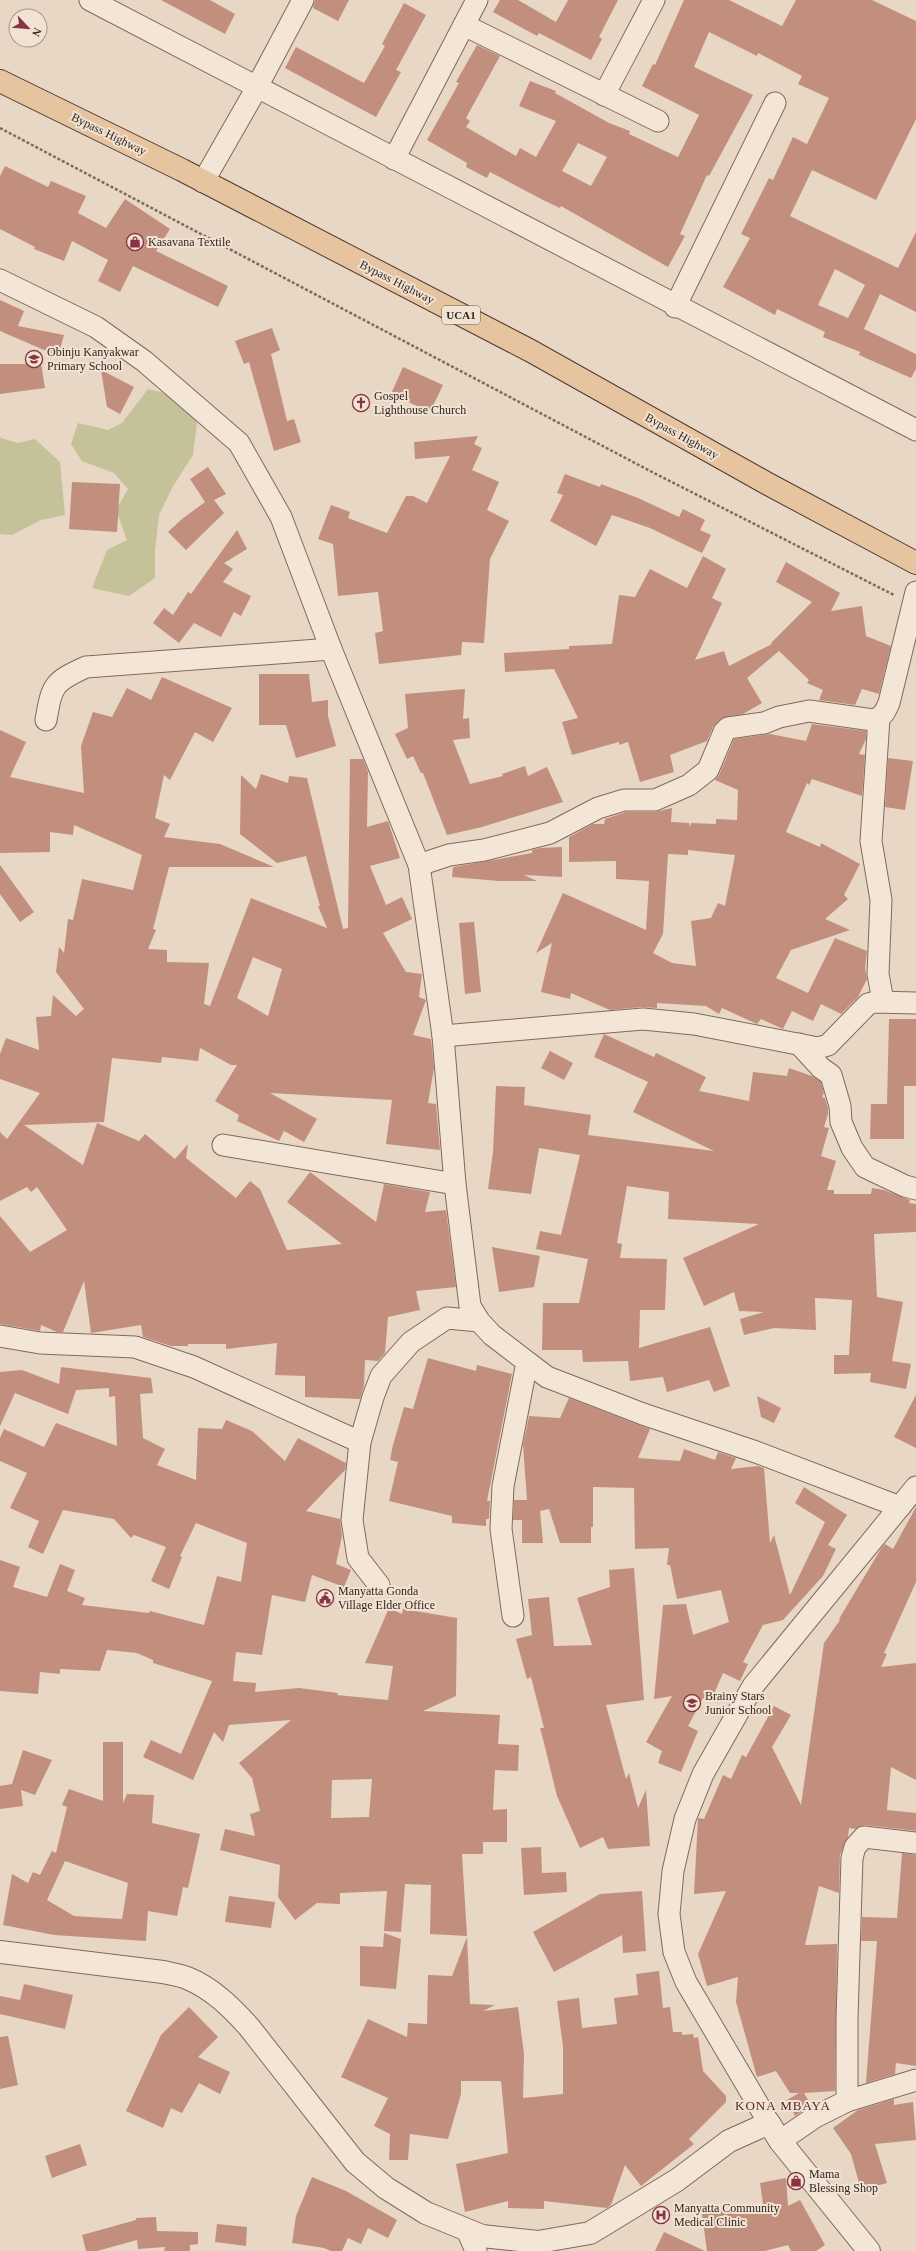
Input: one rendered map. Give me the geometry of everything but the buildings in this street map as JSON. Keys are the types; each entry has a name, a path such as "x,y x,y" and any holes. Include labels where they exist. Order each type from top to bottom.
{"main road":[{"name":"Bypass Highway","path":"0,81 182,170 202,182 531,351 768,484 916,562"}],"street":[{"path":"90,0 258,86 675,307 916,430"},
{"path":"202,182 258,86 303,0"},
{"path":"394,159 477,0"},
{"path":"604,95 654,0"},
{"path":"464,25 658,121"},
{"path":"675,307 774,103"},
{"path":"0,280 96,326 144,361 239,443 281,518 331,649 419,865 443,1036 456,1184 470,1306 479,1322 527,1362 547,1376 621,1405 756,1452 900,1507"},
{"path":"419,865 449,855 490,848 550,833 598,808 624,800 655,800 689,785 708,770 724,732 728,728 764,723 779,717 810,711 873,720 879,718 884,713 888,703 914,598"},
{"path":"46,720 51,692 65,676 86,667 331,649"},
{"path":"879,718 871,841 881,900 878,974 883,1001"},
{"path":"443,1036 643,1019 694,1024 818,1048 828,1045 868,1004 883,1001 916,1003"},
{"path":"799,1044 821,1068 831,1075 840,1106 842,1122 852,1148 865,1167 905,1186 916,1189"},
{"path":"223,1145 456,1184"},
{"path":"379,1585 358,1558 352,1520 360,1442 373,1397 381,1376 411,1342 447,1318 479,1322"},
{"path":"0,1336 40,1343 135,1347 194,1367 360,1442"},
{"path":"513,1616 501,1529 503,1493 527,1362"},
{"path":"869,2251 780,2141 769,2123 686,1982 674,1952 669,1914 672,1871 685,1819 703,1774 752,1686 916,1487"},
{"path":"847,2101 847,2018 852,1858 856,1848 864,1837 916,1842"},
{"path":"0,1952 163,1972 188,1978 211,1992 230,2007 249,2027 355,2162 386,2188 426,2213 482,2236 538,2242 590,2233 677,2180 729,2141 769,2123"},
{"path":"780,2141 815,2117 847,2101 916,2080"},
{"path":"467,2230 476,2251"}],"path":[{"path":"0,128 652,472 914,598"}],"shaded area":[{"path":"148,389 178,396 198,414 193,455 172,488 159,515 155,550 155,578 129,596 92,588 107,550 127,540 116,510 128,489 114,473 82,461 71,444 78,423 108,430 122,423"},
{"path":"0,436 1,438 18,443 35,439 60,462 65,515 41,520 12,535 0,534"}],"place":[{"name":"Kasavana Textile","path":"135,242"},
{"name":"Obinju Kanyakwar Primary School","path":"34,359"},
{"name":"Gospel Lighthouse Church","path":"361,403"},
{"name":"Manyatta Gonda Village Elder Office","path":"325,1598"},
{"name":"Brainy Stars Junior School","path":"692,1703"},
{"name":"Mama Blessing Shop","path":"796,2181"},
{"name":"Manyatta Community Medical Clinic","path":"661,2215"}],"district":[{"name":"KONA MBAYA","path":"783,2105"}]}
